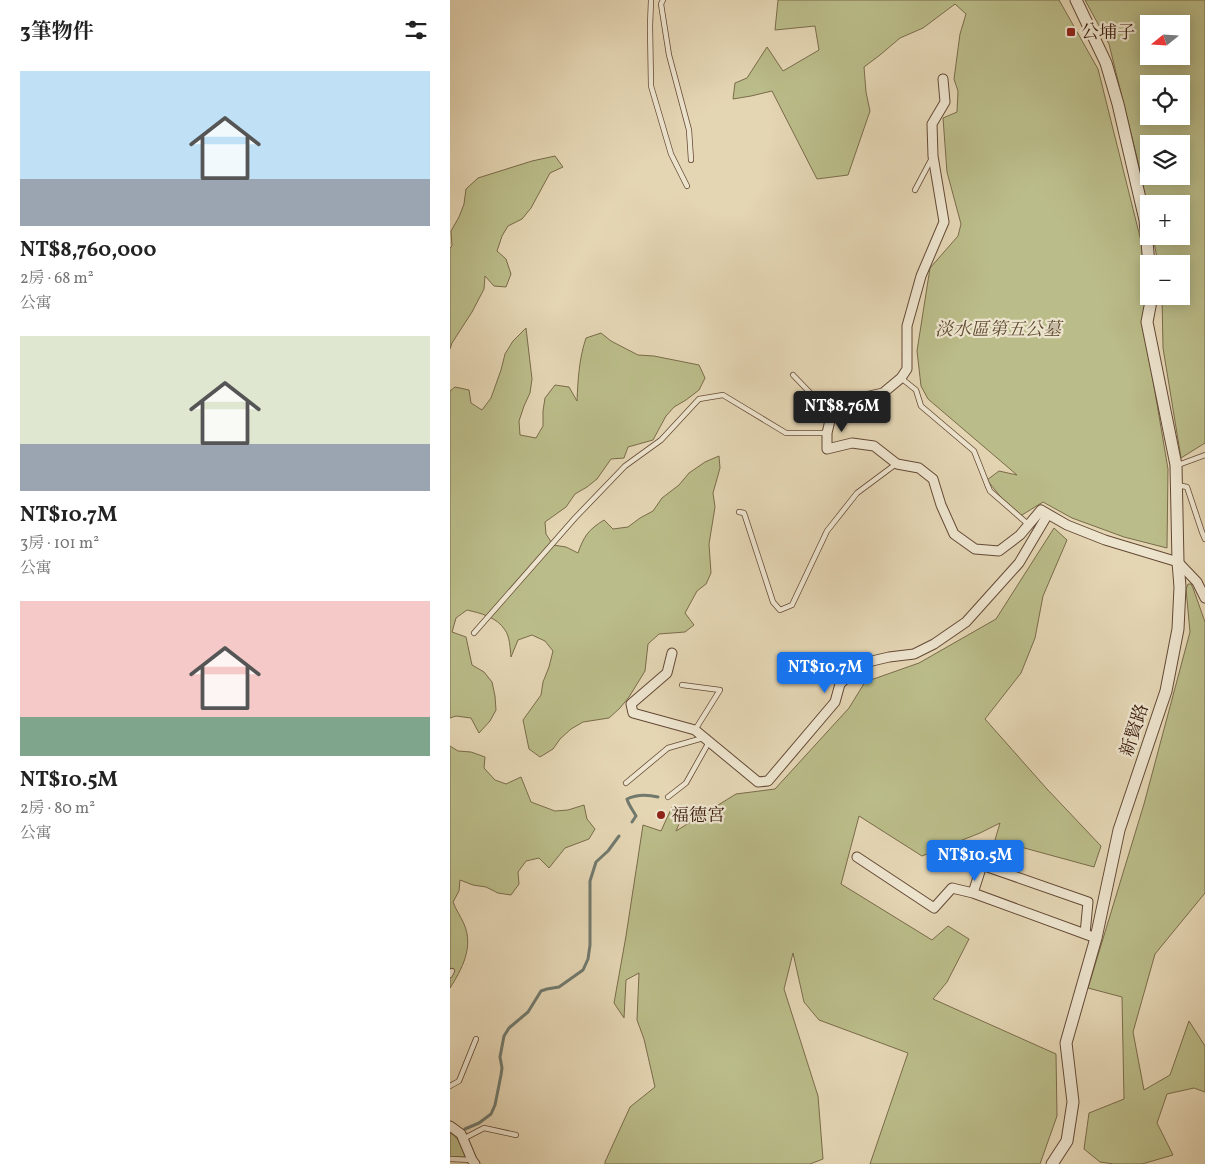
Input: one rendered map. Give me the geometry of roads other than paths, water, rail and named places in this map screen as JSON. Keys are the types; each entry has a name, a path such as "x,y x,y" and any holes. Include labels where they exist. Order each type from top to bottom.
{"street":[{"path":"1076,0 1106,63 1118,104 1144,220 1148,255"},
{"path":"943,79 945,102 932,124 933,156 944,222 921,276 907,326 907,369 901,378 883,393 834,404 827,434 827,448 852,443 874,446 897,464 919,468 933,479 941,505 954,534 975,550 999,551 1020,535 1041,510 1067,525 1105,540 1178,562 1197,582 1205,598"},
{"name":"新賢路","path":"1052,1164 1067,1141 1073,1102 1066,1043 1091,936 1119,830 1166,690 1178,629 1180,587 1176,466 1147,322 1150,305"},
{"path":"672,652 667,673 631,704 633,713 695,730 758,782 768,781 835,702 840,684 855,670 872,661 914,654 934,644 966,622 1018,563 1048,514"},
{"path":"857,857 934,908 952,888 973,893 1091,936 1088,902 982,865 973,893"},
{"path":"450,1126 461,1134 474,1162"}],"lane":[{"path":"651,0 651,86 671,154 686,186"},
{"path":"663,0 661,4 669,55 689,130 691,160"},
{"path":"915,190 933,156"},
{"path":"793,375 818,401 834,404"},
{"path":"901,378 916,390 921,406 974,451 990,491 1029,525"},
{"path":"474,633 574,518 625,466 662,440 699,399 723,395 786,433 827,434"},
{"path":"1176,466 1205,455"},
{"path":"739,512 744,513 773,602 780,610 792,605 827,531 857,493 897,464"},
{"path":"1177,485 1187,487 1205,539"},
{"path":"682,685 720,690 695,730"},
{"path":"626,783 668,748 706,740"},
{"path":"668,797 686,783 706,740"},
{"path":"450,1086 459,1081 476,1039"},
{"path":"463,1139 484,1128 516,1136"},
{"path":"450,1159 474,1162"}],"waterway":[{"path":"632,822 636,816 627,799 642,795 658,797"},
{"path":"465,1129 479,1123 491,1114 495,1105 502,1068 500,1057 504,1036 509,1028 528,1012 541,991 559,987 583,970 588,959 590,945 590,881 596,862 608,851 619,836"}],"place":[{"name":"公埔子","path":"1071,32"},
{"name":"福德宮","path":"661,815"}],"park label":[{"name":"淡水區第五公墓","path":"998,329"}]}
